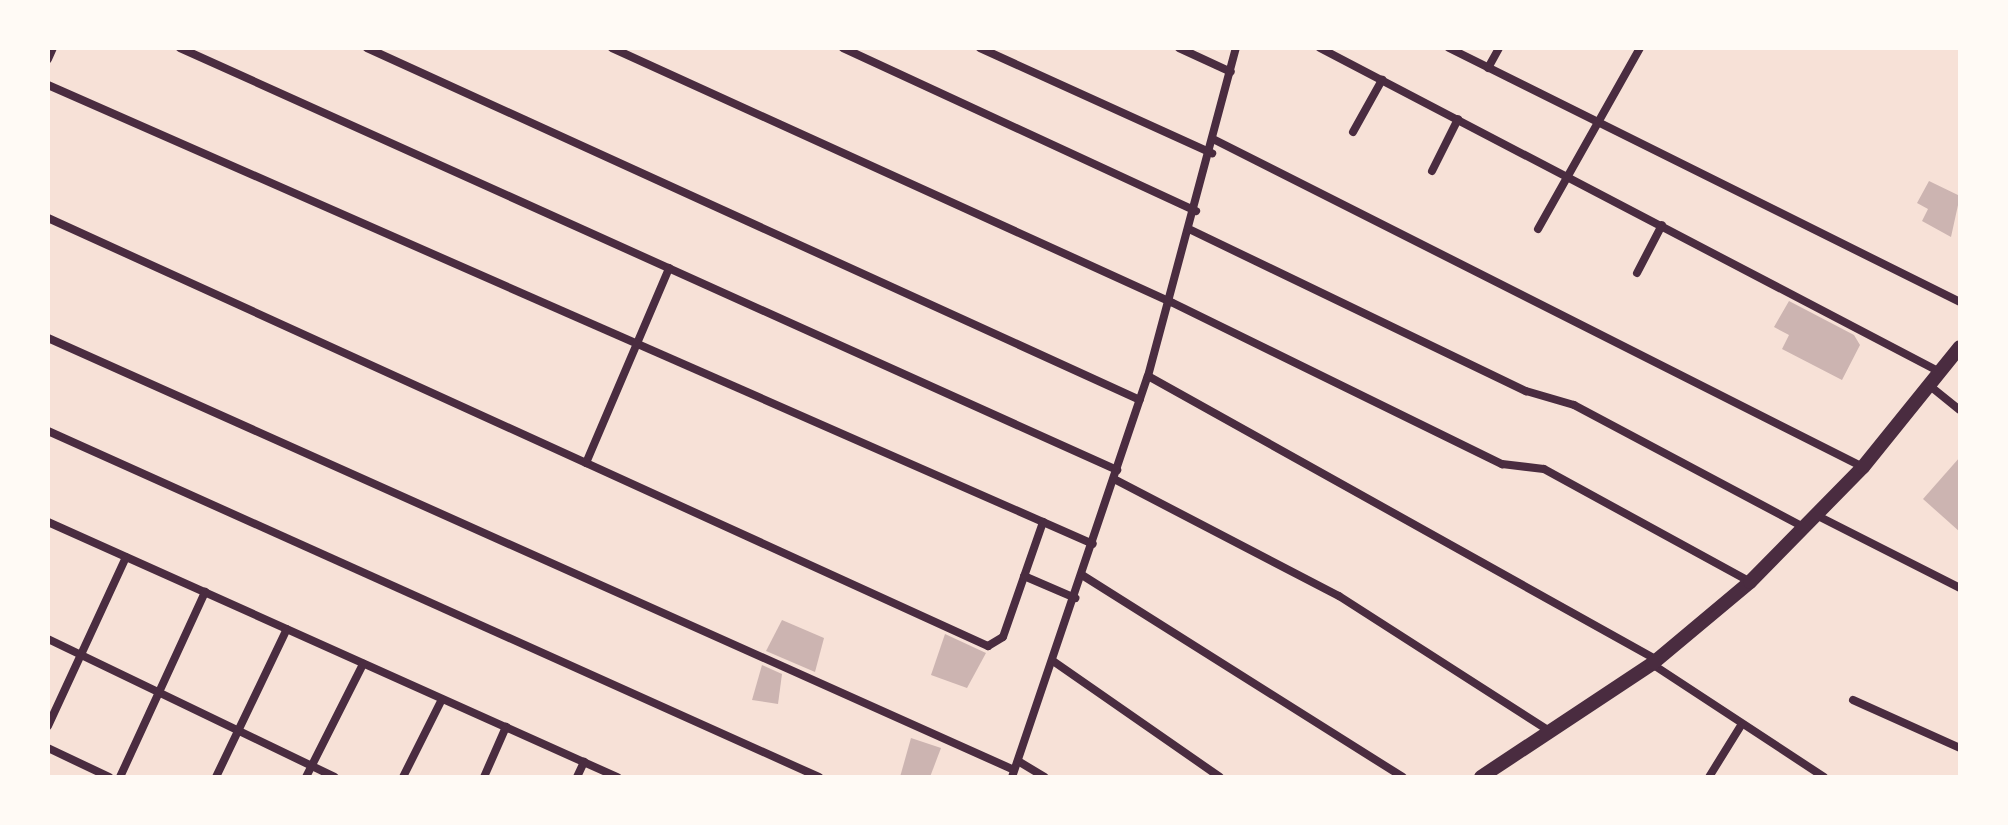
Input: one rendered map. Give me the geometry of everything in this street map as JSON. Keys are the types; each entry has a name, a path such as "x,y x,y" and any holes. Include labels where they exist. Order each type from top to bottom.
{"street":[{"path":"48,59 53,48"},
{"path":"180,48 669,268 1115,474 1339,596 1553,733"},
{"path":"367,48 1140,400"},
{"path":"612,48 1171,302 1502,464 1544,469 1750,582"},
{"path":"843,48 1196,211"},
{"path":"980,48 1212,153"},
{"path":"1179,48 1231,72"},
{"path":"1015,769 1075,598 1171,302 1212,153 1236,48"},
{"path":"1320,48 1941,373"},
{"path":"1449,48 1960,302"},
{"path":"1488,68 1499,48"},
{"path":"1538,229 1640,48"},
{"path":"1353,132 1382,80"},
{"path":"48,85 1093,544"},
{"path":"1432,171 1458,119"},
{"path":"1215,140 1863,467"},
{"path":"48,218 988,646 1003,637 1043,522"},
{"path":"1637,273 1662,225"},
{"path":"1191,230 1526,391 1574,405 1806,529"},
{"path":"586,463 669,268"},
{"path":"48,338 1015,769 1045,777"},
{"path":"1481,777 1553,733 1655,662 1750,582 1806,529 1863,467 1960,347"},
{"path":"1148,376 1655,662 1740,727 1824,777"},
{"path":"1930,386 1960,410"},
{"path":"48,431 819,777"},
{"path":"1818,516 1960,588"},
{"path":"48,522 617,777"},
{"path":"48,726 126,557"},
{"path":"1082,575 1403,777"},
{"path":"1024,576 1075,598"},
{"path":"120,777 205,592"},
{"path":"216,777 287,629"},
{"path":"48,639 335,777"},
{"path":"1053,661 1220,777"},
{"path":"306,777 363,664"},
{"path":"403,777 442,699"},
{"path":"1853,700 1960,748"},
{"path":"484,777 506,727"},
{"path":"1709,777 1740,727"},
{"path":"48,748 109,777"},
{"path":"577,777 584,762"}],"building":[{"path":"1929,181 1960,196 1951,237 1922,221 1928,209 1917,203"},
{"path":"1789,301 1854,335 1860,345 1842,380 1782,349 1789,335 1774,327"},
{"path":"1960,457 1960,532 1923,499"},
{"path":"782,620 824,638 815,672 766,651"},
{"path":"945,634 986,653 967,688 931,675"},
{"path":"762,665 782,674 778,704 752,700"},
{"path":"911,738 941,748 930,777 900,777"}]}
